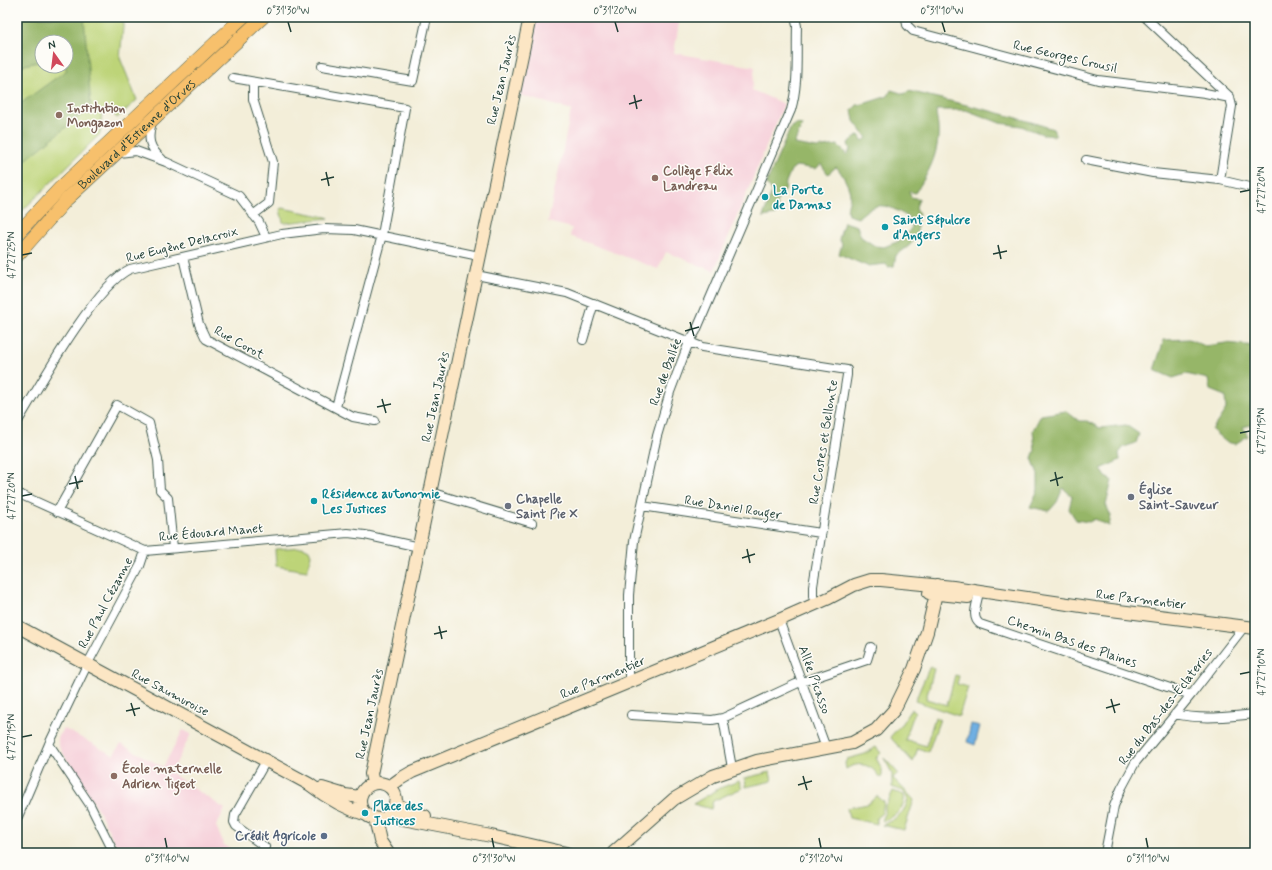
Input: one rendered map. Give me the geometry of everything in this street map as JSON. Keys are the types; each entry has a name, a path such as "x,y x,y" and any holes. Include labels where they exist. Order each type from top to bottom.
{"main road":[{"name":"Boulevard d'Estienne d'Orves","path":"17,234 60,188 243,17"},
{"name":"Boulevard d'Estienne d'Orves","path":"17,256 67,199 262,17"}],"street":[{"path":"322,66 413,81 427,17"},
{"name":"Rue Jean Jaurès","path":"373,783 371,774 530,17"},
{"name":"Rue de Ballée","path":"631,682 629,672 629,595 634,541 657,436 670,392 689,342 696,331 791,110 796,85 797,26 795,17"},
{"name":"Rue Georges Crousil","path":"906,17 907,25 913,31 1098,80 1230,98"},
{"path":"1145,17 1230,98 1232,106 1220,180"},
{"path":"233,78 405,108 382,235 336,407"},
{"path":"253,82 253,99 273,162 269,203 254,214"},
{"path":"153,119 149,142 154,152 166,162"},
{"path":"116,154 136,151 166,162 239,196 254,214 266,237"},
{"path":"1086,160 1153,173 1220,180 1250,187"},
{"name":"Rue Eugène Delacroix","path":"17,423 83,318 112,282 121,273 130,269 266,237 301,230 324,229 354,230 479,256"},
{"name":"Rue Corot","path":"183,257 199,324 206,339 353,416 375,421"},
{"path":"476,275 567,293 689,342"},
{"path":"583,340 594,303"},
{"name":"Rue Costes et Bellonte","path":"689,342 702,347 847,370 848,375 812,591 815,604"},
{"path":"57,512 117,406 149,423 158,460 160,490 168,498 173,548"},
{"path":"430,492 532,523"},
{"name":"Rue Édouard Manet","path":"17,493 145,552 173,548 348,533 419,547"},
{"name":"Rue Daniel Rouger","path":"642,506 821,533"},
{"name":"Rue Paul Cézanne","path":"17,819 49,744 87,665 137,573 145,552"},
{"name":"Rue Parmentier","path":"389,787 412,772 631,682 829,598 869,587 937,590 979,594 1014,601 1024,599 1249,627"},
{"path":"613,853 679,795 707,779 732,768 757,761 826,748 862,739 881,725 890,715 906,687 919,655 937,590"},
{"name":"Chemin Bas des Plaines","path":"979,594 975,618 980,624 1191,695"},
{"name":"Allée Picasso","path":"779,620 826,748"},
{"name":"Rue Saumuroise","path":"17,626 309,784 329,798 352,810 376,816 491,836"},
{"name":"Rue du Bas-des-Éclateries","path":"1105,853 1114,806 1120,789 1134,763 1249,627"},
{"path":"631,715 712,720 723,718 802,683 867,660 871,647"},
{"path":"1175,714 1186,717 1255,714"},
{"path":"723,718 732,768"},
{"path":"49,744 90,804 114,853"},
{"path":"262,853 265,847 236,826 234,822 235,815 266,761"},
{"path":"376,816 393,810 395,795 389,787 383,784 373,783 365,788 360,797 361,807 376,816 380,841 380,853"},
{"name":"Rue Saumuroise","path":"309,784 341,794 360,797"},
{"path":"395,803 411,812 491,836 566,853"},
{"path":"380,841 388,853"}],"shaded area":[{"name":"Collège Félix Landreau","path":"537,17 680,17 674,53 755,67 752,90 784,104 714,271 666,252 658,269 570,236 572,228 548,222 571,110 520,95"},
{"path":"63,728 113,755 121,744 163,767 183,730 191,734 171,773 225,809 216,826 224,845 240,853 120,853 100,813 58,745 58,738"}],"green space":[{"name":"Institution Mongazon","path":"17,17 124,17 120,58 137,100 117,118 110,111 102,111 100,134 17,216"},
{"path":"17,17 84,17 91,107 22,163 17,161 17,106 61,74 74,74 74,34 34,34 34,63 17,67"},
{"path":"891,90 904,94 909,91 1017,118 1053,129 1056,136 1045,135 1021,126 1000,123 966,110 936,110 938,137 935,154 929,171 915,193 909,191 911,197 919,199 916,207 919,215 915,239 910,245 896,255 894,266 888,267 886,264 867,266 839,254 842,244 839,239 844,222 857,226 861,237 875,246 884,247 902,240 912,227 910,218 890,207 878,206 872,208 858,218 848,215 847,207 850,196 849,189 843,176 836,167 828,174 821,164 816,169 796,166 791,170 786,182 785,191 779,197 777,203 779,211 775,215 763,217 772,191 766,184 791,127 796,124 802,125 794,144 817,148 838,145 847,155 850,150 848,143 859,135 863,141 867,138 854,121 852,110 857,105 888,96"},
{"path":"282,208 329,218 285,223 283,222 280,209"},
{"path":"1189,339 1205,346 1226,343 1255,346 1255,424 1243,427 1248,436 1235,444 1226,442 1212,430 1226,409 1225,396 1210,390 1208,379 1186,374 1173,378 1154,370 1164,340"},
{"path":"1066,411 1079,421 1087,421 1100,428 1126,425 1139,434 1136,443 1124,447 1119,453 1120,460 1101,469 1106,477 1112,480 1106,505 1111,516 1109,526 1095,519 1089,522 1076,520 1069,509 1072,496 1063,488 1057,502 1049,511 1030,507 1038,490 1038,474 1032,458 1035,450 1033,430 1041,415"},
{"path":"303,547 309,550 311,555 307,571 276,566 275,549"},
{"path":"930,666 934,669 926,699 947,705 955,675 959,676 957,684 968,687 959,716 915,701"},
{"path":"911,709 915,711 905,740 926,746 935,717 940,719 928,752 918,748 913,762 890,737 900,726"},
{"path":"876,747 881,753 876,758 882,769 882,776 879,777 873,769 864,765 855,765 846,769 845,763 847,759 865,754"},
{"path":"884,758 898,773 893,778 914,800 904,830 882,825 903,812 908,798 903,791 892,787 892,773"},
{"path":"770,772 772,781 746,787 745,778"},
{"path":"739,781 742,788 713,801 711,809 693,804 720,788"},
{"path":"893,791 904,795 903,804 895,815 883,821 882,818 885,812 885,805"},
{"path":"877,796 884,802 882,813 876,818 877,824 849,818 847,808 868,804"}],"water":[{"path":"971,724 980,726 975,745 967,742"}],"place":[{"name":"Institution Mongazon","path":"59,115"},
{"name":"Collège Félix Landreau","path":"655,178"},
{"name":"La Porte de Damas","path":"765,197"},
{"name":"Saint Sépulcre d'Angers","path":"885,227"},
{"name":"Église Saint-Sauveur","path":"1131,497"},
{"name":"Résidence autonomie Les Justices","path":"314,501"},
{"name":"Chapelle Saint Pie X","path":"508,506"},
{"name":"École maternelle Adrien Tigeot","path":"114,776"},
{"name":"Place des Justices","path":"365,813"},
{"name":"Crédit Agricole","path":"324,836"}]}
